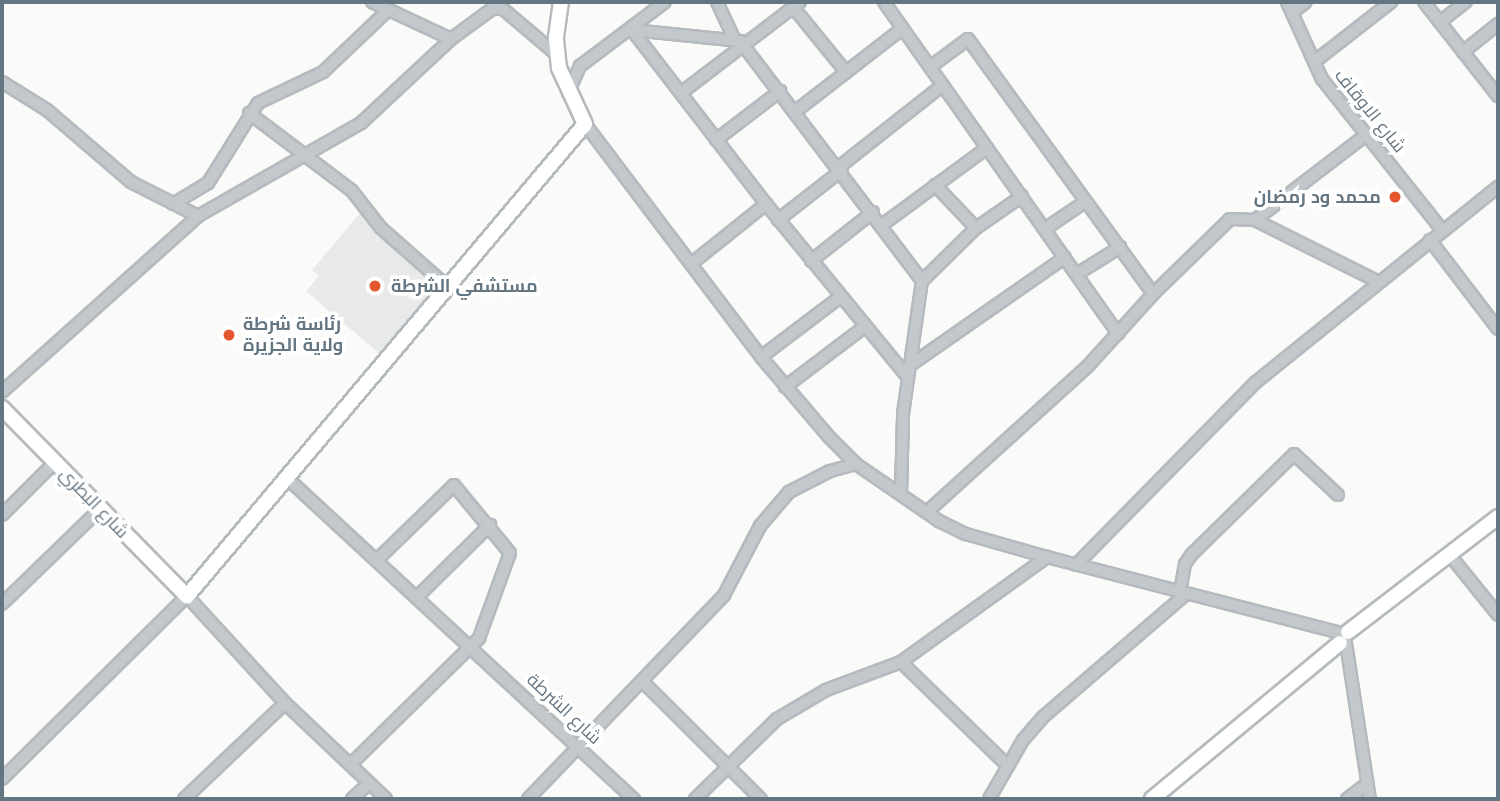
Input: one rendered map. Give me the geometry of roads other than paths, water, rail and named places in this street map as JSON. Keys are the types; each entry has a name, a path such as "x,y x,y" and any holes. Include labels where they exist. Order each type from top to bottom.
{"main road":[{"path":"187,596 586,124 568,93 556,54 561,2"},
{"name":"شارع البطري","path":"2,408 187,596"},
{"path":"1152,799 1343,638 1498,517"}],"street":[{"path":"372,2 451,39"},
{"path":"568,93 580,66 632,30 665,2"},
{"path":"717,2 739,41 796,111 922,281"},
{"path":"884,2 1118,334"},
{"name":"شارع الاوقاف","path":"1287,2 1322,79 1443,231"},
{"path":"1293,12 1306,2"},
{"path":"1424,2 1498,96"},
{"path":"1440,22 1466,2"},
{"path":"681,93 739,41 797,4 846,72"},
{"path":"1314,62 1383,4"},
{"path":"2,392 198,216 360,123 451,39 497,8 556,54"},
{"path":"173,204 208,183 233,150 249,113 268,96 323,72 387,11"},
{"path":"1463,52 1498,24"},
{"path":"796,111 903,28"},
{"path":"632,30 739,41"},
{"path":"632,30 839,297 864,327 908,371"},
{"path":"930,67 968,39 1083,203 1095,209 1153,293"},
{"path":"2,82 47,110 122,175 198,216"},
{"path":"778,220 943,85"},
{"path":"716,140 780,91"},
{"path":"249,113 352,191 381,228 448,287"},
{"path":"586,124 761,357 856,464 927,512 966,534 1343,638 1370,799"},
{"path":"1255,220 1367,134"},
{"path":"882,225 987,148"},
{"path":"935,185 976,228"},
{"path":"1076,565 1256,382 1498,187"},
{"path":"901,493 898,471 908,371 922,281 976,228 1022,197"},
{"path":"1045,229 1083,203"},
{"path":"691,264 765,204"},
{"path":"811,261 873,212"},
{"path":"927,512 1118,334 1153,293 1230,219 1255,220 1379,282"},
{"path":"1430,240 1498,329"},
{"path":"1077,274 1119,247"},
{"path":"908,371 1065,257"},
{"path":"761,357 839,297"},
{"path":"785,387 864,327"},
{"path":"989,799 1008,766 1043,717 1183,593 1185,564 1192,554 1294,454 1338,495"},
{"path":"2,515 55,462"},
{"path":"528,799 581,748 724,595 760,526 789,492 830,471 856,464"},
{"name":"شارع الشرطة","path":"287,478 634,799"},
{"path":"351,764 481,634 510,553 490,525 454,485 377,560"},
{"path":"2,604 100,509"},
{"path":"417,597 490,525"},
{"path":"1449,555 1498,615"},
{"path":"695,799 777,719 826,690 901,662 1047,557"},
{"path":"2,779 187,596 285,702 386,799"},
{"path":"901,662 1008,766"},
{"path":"643,682 761,799"},
{"path":"184,799 285,702"},
{"path":"352,799 369,783"},
{"path":"1347,799 1368,783"}],"place":[{"name":"محمد ود رمضان","path":"1395,197"},
{"name":"مستشفي الشرطة","path":"375,286"},
{"name":"رئاسة شرطة ولاية الجزيرة","path":"229,335"}]}
